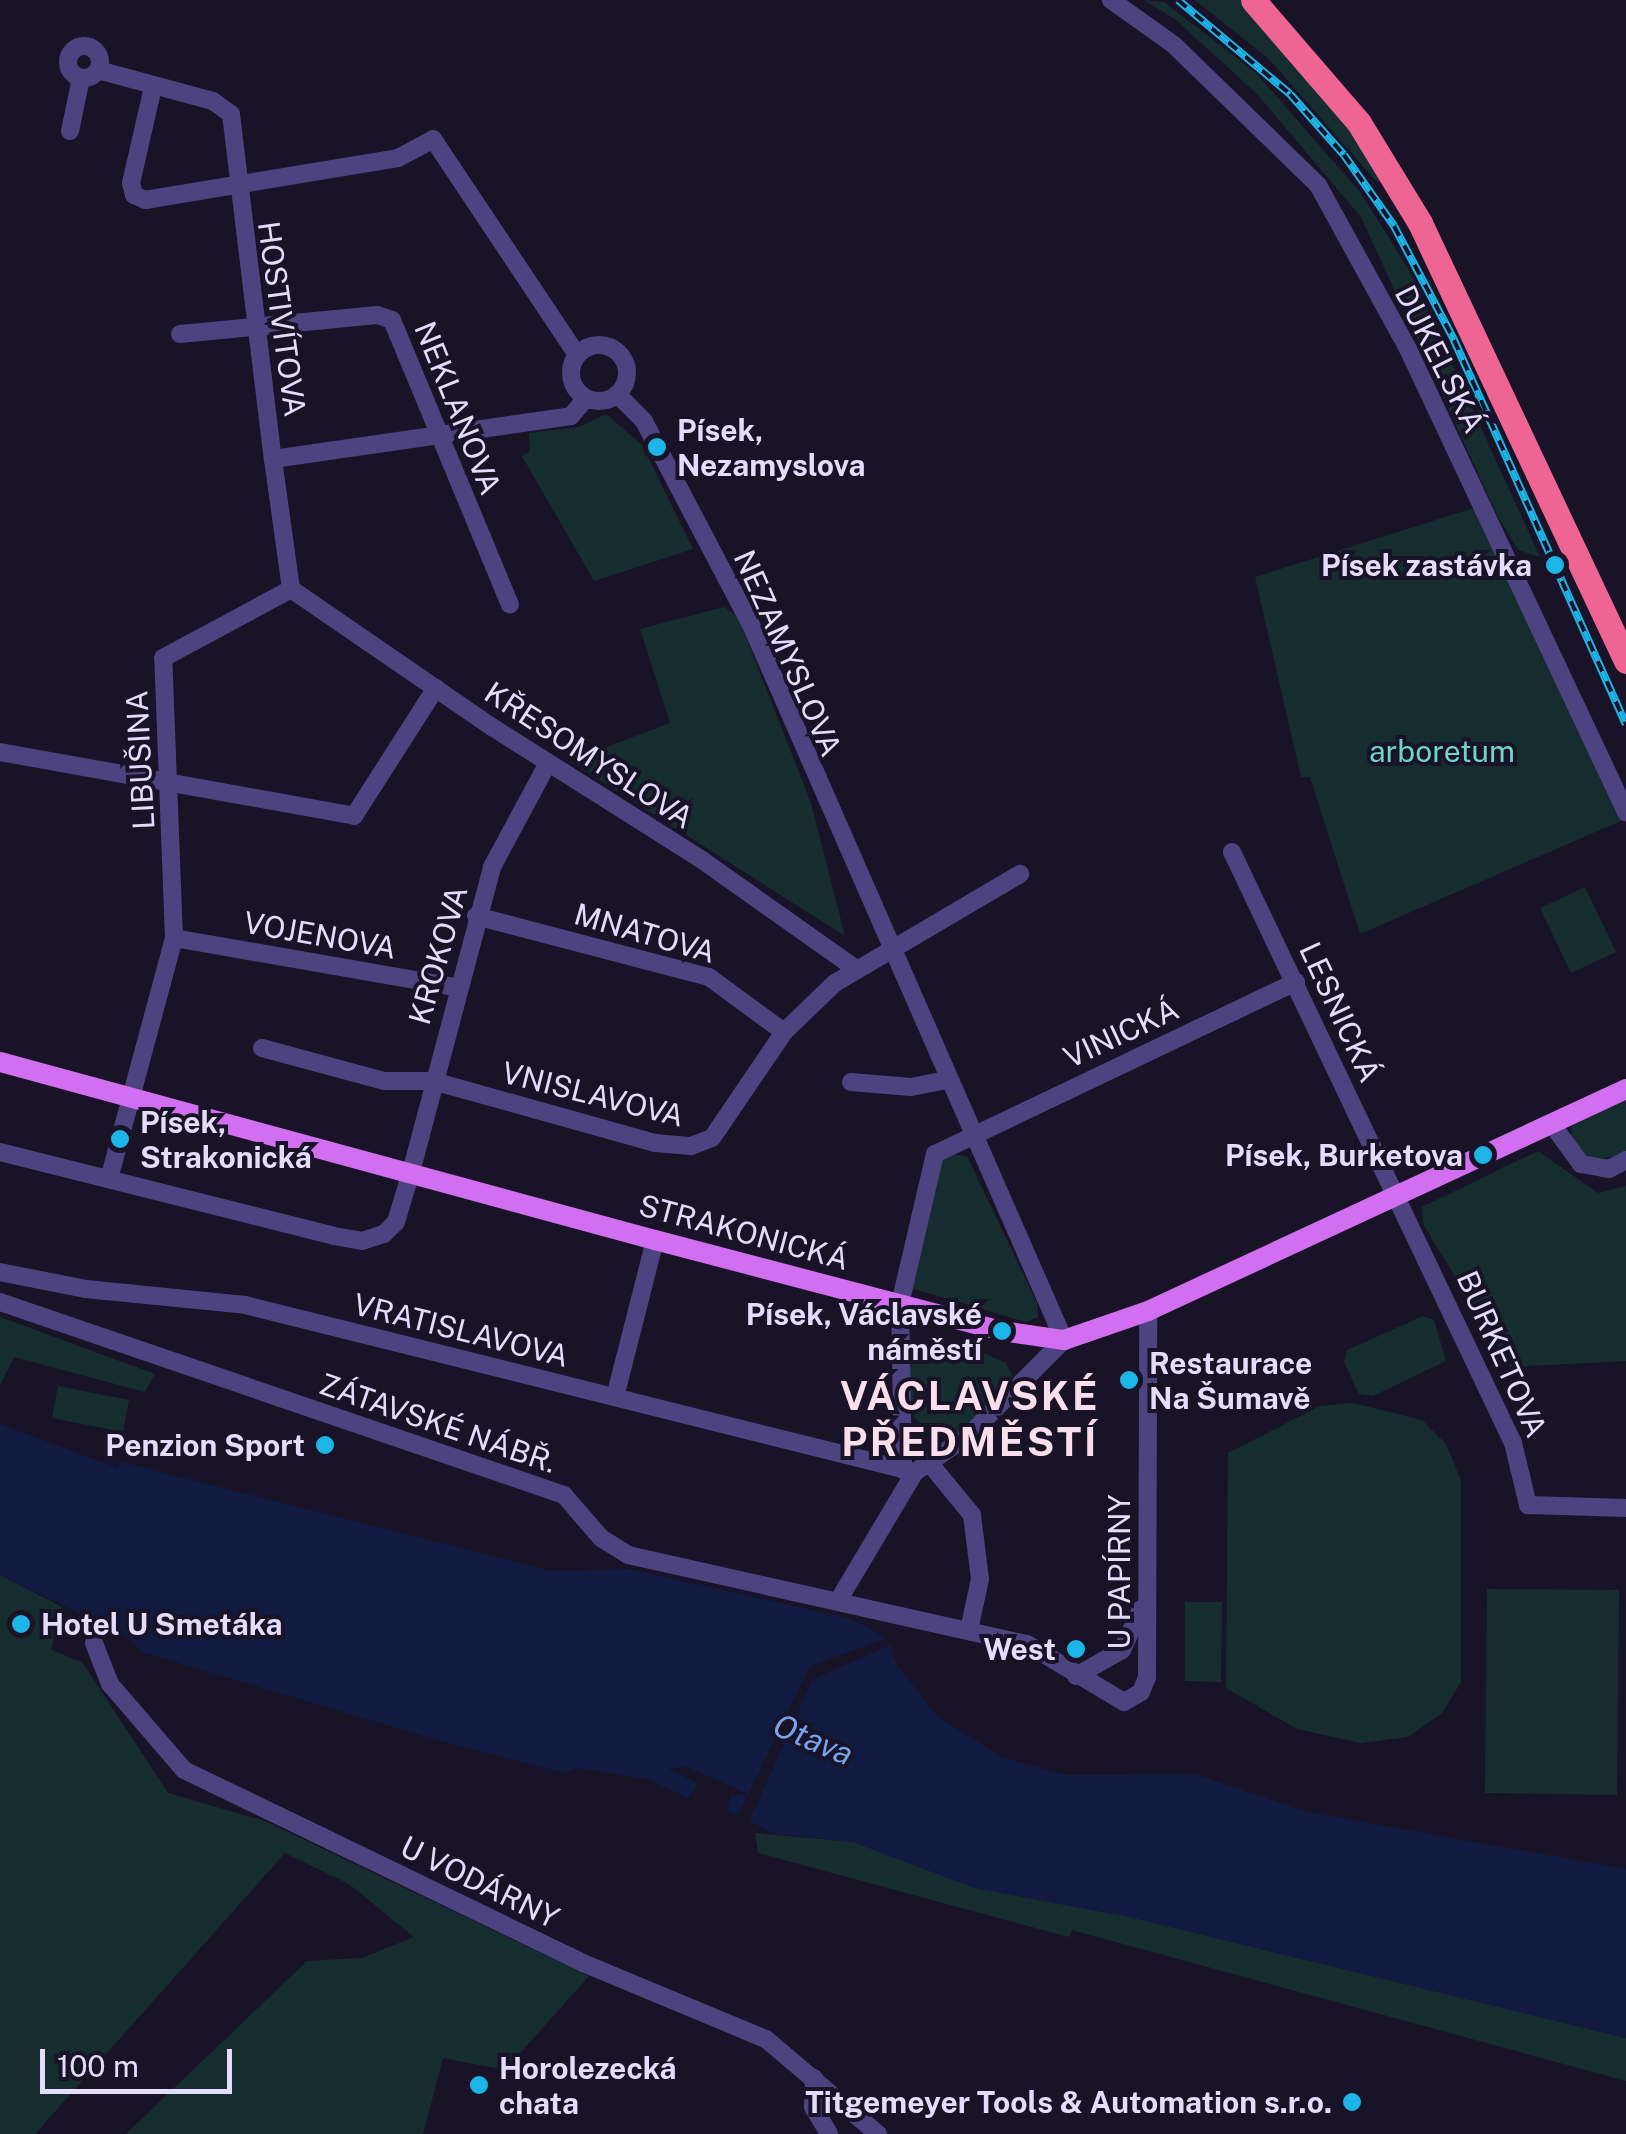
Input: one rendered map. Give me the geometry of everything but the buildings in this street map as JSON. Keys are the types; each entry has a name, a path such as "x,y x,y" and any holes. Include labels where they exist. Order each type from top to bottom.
{"highway":[{"path":"1253,0 1359,124 1420,222 1626,662"},
{"path":"1273,0 1348,86 1428,210 1626,625"}],"main road":[{"name":"STRAKONICKÁ","path":"0,1062 654,1240 900,1304 1064,1340"},
{"path":"1064,1340 1148,1310 1626,1089"}],"street":[{"name":"DUKELSKÁ","path":"1111,0 1174,45 1318,185 1408,349 1626,812"},
{"path":"70,131 90,74 153,87 134,195 145,200 398,158 433,140 577,356 573,384 586,398"},
{"name":"HOSTIVÍTOVA","path":"153,87 213,101 231,114 236,186 273,459"},
{"name":"NEKLANOVA","path":"180,334 385,316 510,605"},
{"path":"291,589 273,459 571,416 586,398 618,394 626,376 614,349 594,345 577,356"},
{"name":"NEZAMYSLOVA","path":"618,394 644,420 750,624 969,1134 1064,1340"},
{"name":"KŘESOMYSLOVA","path":"291,589 548,763 702,860 856,969"},
{"name":"LIBUŠINA","path":"133,1096 174,938 163,658 291,589"},
{"path":"0,752 354,816 436,688"},
{"name":"KROKOVA","path":"411,1172 476,916 508,831 548,763"},
{"name":"LESNICKÁ","path":"1232,852 1396,1197"},
{"name":"VNISLAVOVA","path":"262,1048 384,1080 433,1081 655,1142 692,1146 712,1138 784,1032 856,969 1020,874"},
{"name":"MNATOVA","path":"476,916 708,977 784,1032"},
{"name":"VOJENOVA","path":"174,938 456,987"},
{"name":"VINICKÁ","path":"916,1469 900,1304 932,1162 940,1148 1296,982"},
{"path":"851,1082 911,1087 947,1080"},
{"path":"109,1179 133,1096"},
{"path":"1550,1123 1581,1164 1610,1169 1626,1160"},
{"path":"0,1152 362,1241 396,1222 411,1172"},
{"name":"BURKETOVA","path":"1396,1197 1514,1443 1528,1505 1626,1508"},
{"path":"615,1398 654,1240"},
{"name":"VRATISLAVOVA","path":"0,1272 86,1289 245,1306 916,1469"},
{"name":"ZÁTAVSKÉ NÁBŘ.","path":"0,1302 564,1495 600,1538 628,1555 1027,1644 1124,1702"},
{"name":"U PAPÍRNY","path":"1124,1702 1142,1692 1147,1677 1148,1310"},
{"path":"838,1600 916,1469 1064,1340"},
{"path":"916,1469 972,1515 980,1579 969,1630"},
{"path":"1076,1676 1122,1650 1146,1596"},
{"name":"U VODÁRNY","path":"94,1643 110,1684 184,1770 572,1958 766,2039 878,2134"},
{"path":"814,2078 813,2107 829,2134"}],"green space":[{"path":"1144,0 1164,2 1256,73 1360,192 1409,270 1540,557 1518,550 1497,515 1361,217 1257,94 1176,20"},
{"path":"1195,0 1241,0 1326,95 1387,183 1376,181 1269,59"},
{"path":"606,414 642,445 693,549 594,581 522,456 530,451 529,433 579,427"},
{"name":"arboretum","path":"1477,507 1623,820 1360,934 1310,777 1301,777 1255,577"},
{"path":"724,607 738,617 811,803 845,936 570,761 670,723 640,629"},
{"path":"1585,887 1616,952 1571,973 1540,908"},
{"path":"1626,1100 1626,1154 1587,1161 1571,1142 1572,1123"},
{"path":"1538,1151 1598,1193 1626,1186 1626,1361 1510,1367 1423,1224 1422,1207"},
{"path":"941,1154 967,1156 1037,1303 1038,1317 1026,1322 911,1288"},
{"path":"1423,1316 1434,1320 1446,1361 1373,1396 1359,1394 1344,1362 1347,1350"},
{"path":"0,1317 155,1374 145,1392 14,1357 0,1385"},
{"path":"955,1341 1006,1363 1012,1376 980,1421 950,1437 932,1434 914,1418 907,1379 914,1356"},
{"path":"58,1386 129,1400 123,1432 52,1418"},
{"path":"1353,1403 1422,1420 1446,1444 1461,1480 1461,1682 1442,1713 1408,1737 1361,1743 1297,1729 1226,1688 1228,1453 1320,1406"},
{"path":"0,1575 62,1607 51,1650 82,1662 168,1793 265,1821 589,1976 505,2070 443,2058 423,2134 126,2134 307,1961 362,1958 414,1937 349,1884 285,1853 35,2134 0,2134"},
{"path":"1487,1589 1619,1590 1617,1795 1485,1793"},
{"path":"1185,1602 1222,1602 1221,1682 1185,1681"},
{"path":"755,1833 853,1842 975,1888 1130,1917 1626,2038 1626,2081 1072,1930 1069,1937 758,1853"}],"water":[{"name":"Otava","path":"0,1424 117,1468 121,1462 551,1571 630,1569 851,1619 889,1639 894,1661 937,1716 1001,1757 1066,1775 1194,1774 1307,1812 1626,1869 1626,2038 1130,1917 975,1888 853,1842 776,1834 727,1811 731,1795 751,1795 686,1766 668,1769 697,1783 689,1798 647,1779 576,1768 565,1773 441,1741 142,1652 129,1637 0,1575"}],"pier":[{"path":"893,1636 895,1643 812,1680 748,1825 736,1819 810,1666"}],"railway":[{"path":"1178,0 1290,94 1344,155 1394,226 1454,340 1626,724"}],"place":[{"name":"Písek, Nezamyslova","path":"657,447"},
{"name":"Písek zastávka","path":"1555,565"},
{"name":"Písek, Strakonická","path":"120,1139"},
{"name":"Písek, Burketova","path":"1483,1155"},
{"name":"Písek, Václavské náměstí","path":"1002,1331"},
{"name":"Restaurace Na Šumavě","path":"1129,1380"},
{"name":"Penzion Sport","path":"325,1445"},
{"name":"Hotel U Smetáka","path":"21,1624"},
{"name":"West","path":"1076,1649"},
{"name":"Horolezecká chata","path":"479,2085"},
{"name":"Titgemeyer Tools & Automation s.r.o.","path":"1352,2102"}],"district":[{"name":"VÁCLAVSKÉ PŘEDMĚSTÍ","path":"970,1419"}]}
